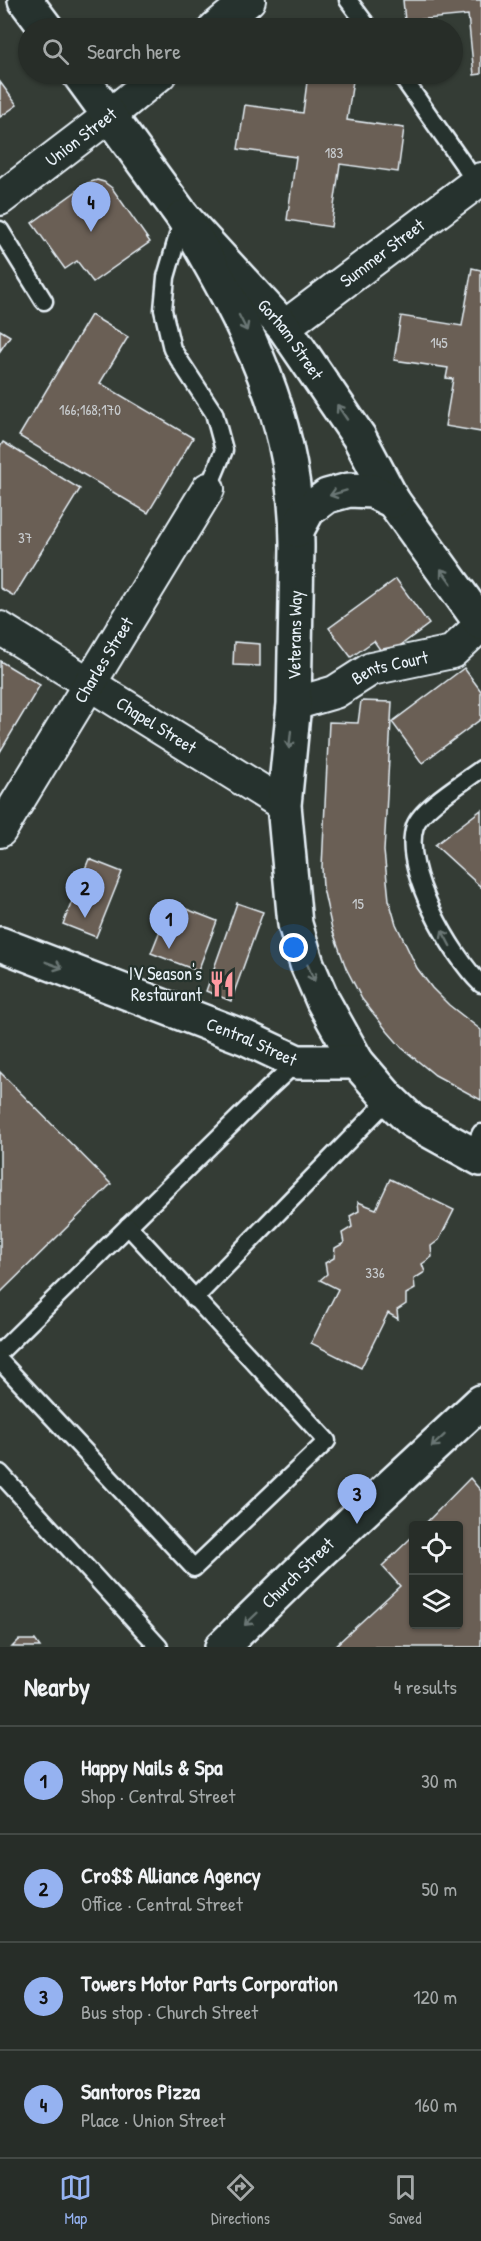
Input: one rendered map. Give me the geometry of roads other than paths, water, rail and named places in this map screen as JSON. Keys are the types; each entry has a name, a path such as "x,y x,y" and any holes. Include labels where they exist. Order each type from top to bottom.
{"main road":[{"path":"25,0 38,18"},
{"name":"Gorham Street","path":"87,84 183,217 284,327 359,437 393,501 481,624"},
{"name":"Veterans Way","path":"183,217 223,284 247,331 273,395 287,445 297,530 294,704 284,805 295,924 307,964 323,1001 357,1062"},
{"path":"297,530 309,510 327,496 349,490 372,491 393,501"},
{"name":"Central Street","path":"0,944 246,1038 297,1062 357,1062"},
{"path":"357,1062 389,1099 412,1121 479,1153"},
{"name":"Church Street","path":"222,1647 310,1561 481,1402"}],"street":[{"path":"227,18 249,0"},
{"name":"Union Street","path":"0,199 148,84"},
{"name":"Summer Street","path":"284,327 479,184"},
{"name":"Charles Street","path":"0,831 208,489"},
{"name":"Bents Court","path":"294,704 335,692 371,669 452,652 481,624"},
{"name":"Chapel Street","path":"0,628 284,805"}],"lane":[{"path":"348,0 362,18"},
{"path":"407,84 479,184"},
{"path":"183,217 166,277 163,310 172,349 214,413 224,450 208,489"},
{"path":"0,230 45,301"},
{"path":"481,769 433,804 416,825 413,844 417,869 429,904 450,945 481,984"},
{"path":"0,1352 297,1062"},
{"path":"194,1299 389,1099"},
{"path":"0,1361 194,1568 327,1441 128,1226"},
{"path":"0,1473 159,1647"}],"place":[{"name":"Santoros Pizza","path":"91,232"},
{"name":"Cro$$ Alliance Agency","path":"85,918"},
{"name":"Happy Nails & Spa","path":"169,949"},
{"name":"IV Season's Restaurant","path":"222,984"},
{"name":"Towers Motor Parts Corporation","path":"357,1524"}]}
